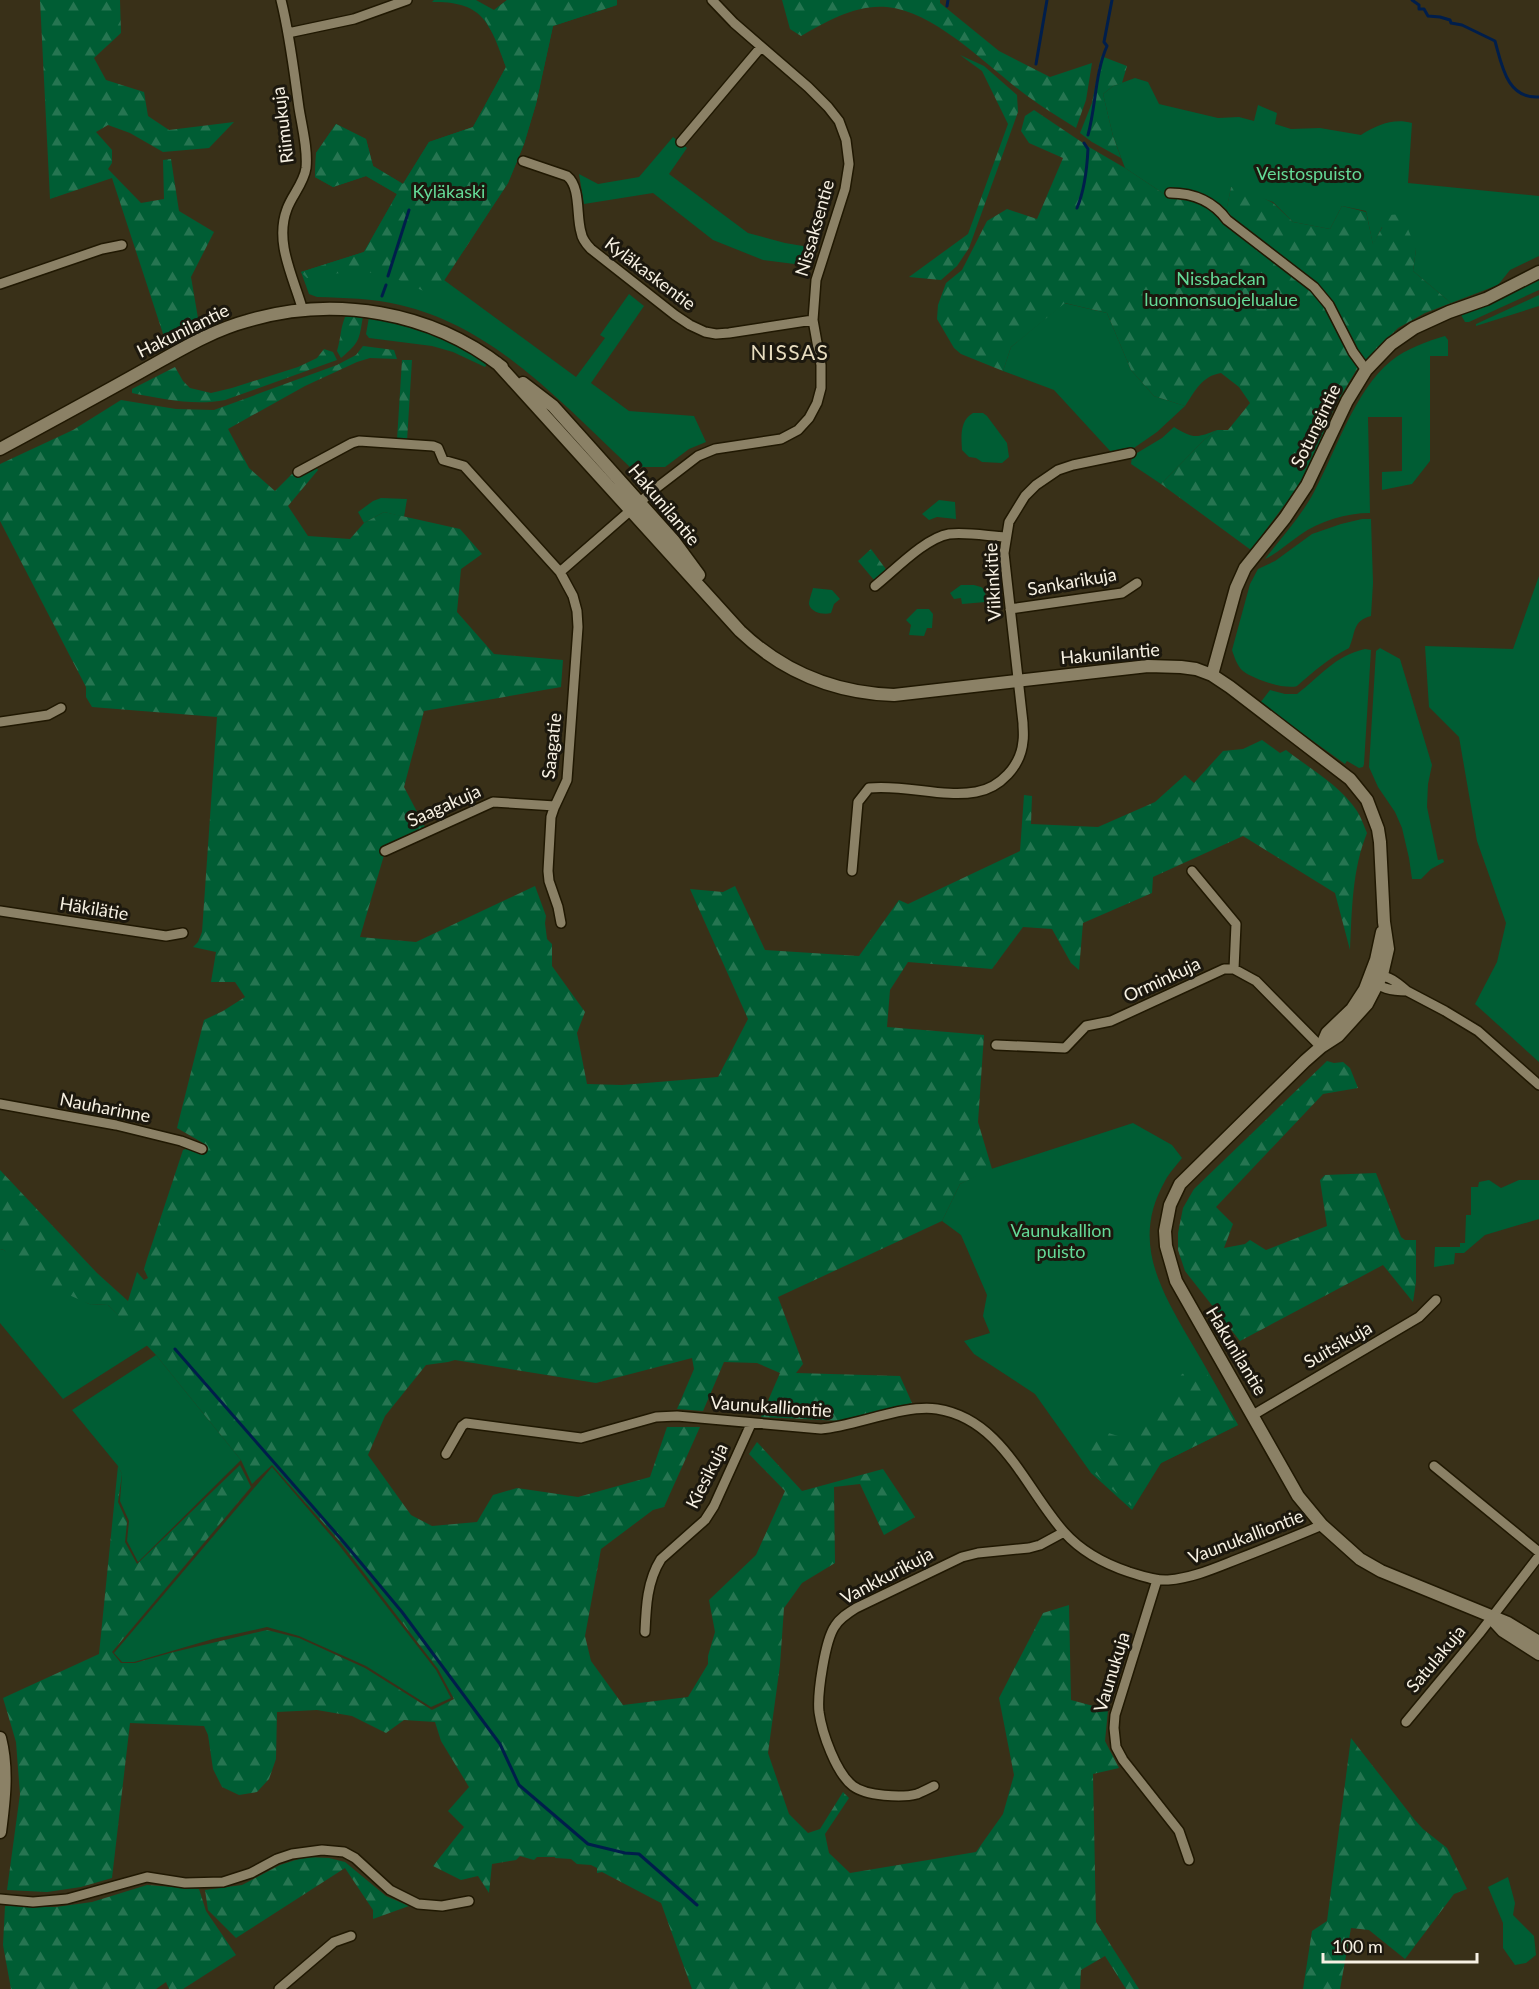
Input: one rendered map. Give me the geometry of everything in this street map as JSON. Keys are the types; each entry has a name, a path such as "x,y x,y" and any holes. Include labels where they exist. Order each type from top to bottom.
{"street":[{"name":"Riimukuja","path":"281,0 306,155 303,178 287,208 283,226 283,241 303,310"},
{"path":"288,33 354,19 407,0"},
{"name":"Nissaksentie","path":"630,511 698,456 714,449 781,439 798,430 809,418 817,403 821,388 821,365 813,320 816,280 845,189 849,164 846,140 839,121 808,87 734,23 712,0"},
{"path":"681,142 761,47"},
{"name":"Kyläkaskentie","path":"523,161 572,179 581,234 585,243 690,325 716,334 813,320"},
{"path":"1170,193 1186,193 1200,197 1219,209 1227,220 1314,287 1329,305 1353,352 1366,370"},
{"path":"0,284 102,249 122,245"},
{"name":"Sotungintie","path":"1212,675 1236,588 1245,568 1286,518 1307,485 1347,400 1366,370 1391,344 1414,328 1486,299 1539,272"},
{"name":"Hakunilantie","path":"0,449 212,334 264,316 303,310 348,309 396,316 454,337 497,363 553,406 674,541 740,631"},
{"name":"Hakunilantie","path":"497,363 740,631 762,651 795,671 819,682 858,692 907,694 1148,666 1197,669 1212,675 1230,687 1350,779 1367,800 1373,813 1380,842 1384,922 1388,949 1377,980 1326,1033 1321,1047 1191,1172 1173,1196 1166,1218 1166,1246 1176,1281 1298,1496 1322,1525 1354,1554 1381,1571 1491,1618 1508,1623 1539,1642"},
{"name":"Saagatie","path":"298,472 359,441 433,446 438,448 443,460 464,466 560,572 573,596 578,627 567,780 551,818 548,871 561,923"},
{"name":"Viikinkitie","path":"852,871 858,802 869,788 888,786 962,793 977,792 1004,779 1014,768 1021,753 1023,741 1004,553 1010,522 1025,496 1058,470 1131,453"},
{"path":"560,572 630,511"},
{"path":"875,586 924,546 942,535 1006,537"},
{"name":"Sankarikuja","path":"1010,609 1122,593 1137,583"},
{"path":"0,722 48,715 61,708"},
{"name":"Saagakuja","path":"385,851 493,802 555,806"},
{"path":"1192,871 1236,924 1234,969 1256,981 1321,1047"},
{"name":"Häkilätie","path":"0,911 166,936 183,933"},
{"name":"Orminkuja","path":"996,1045 1065,1048 1086,1026 1112,1021 1224,969 1234,969"},
{"path":"1377,980 1398,984 1478,1031 1539,1085"},
{"name":"Nauharinne","path":"0,1104 116,1125 181,1141 202,1149"},
{"name":"Suitsikuja","path":"1253,1415 1419,1317 1437,1300"},
{"name":"Vaunukalliontie","path":"446,1454 466,1423 581,1438 656,1417 677,1416 821,1429 840,1427 909,1410 935,1408 962,1417 993,1438 1009,1455 1064,1532 1081,1547 1105,1563 1157,1580 1170,1580 1198,1574 1322,1525"},
{"name":"Kiesikuja","path":"645,1632 646,1598 657,1566 661,1559 705,1520 714,1506 751,1424"},
{"path":"1434,1466 1539,1554"},
{"name":"Vankkurikuja","path":"934,1786 915,1794 873,1794 863,1792 853,1786 841,1772 826,1740 819,1711 819,1695 827,1644 834,1626 856,1608 950,1561 978,1553 1029,1548 1064,1532"},
{"name":"Satulakuja","path":"1406,1722 1491,1618 1539,1554"},
{"name":"Vaunukuja","path":"1157,1580 1115,1715 1116,1747 1123,1760 1179,1831 1189,1860"},
{"name":"Hakunilantie","path":"1491,1618 1503,1631 1539,1654"},
{"path":"0,1738 5,1796 0,1832"},
{"path":"0,1899 33,1902 67,1899 147,1877 185,1883 223,1882 251,1873 292,1854 322,1850 344,1852 355,1858 390,1890 418,1904 442,1906 469,1901"},
{"path":"279,1989 334,1942 351,1936"}],"green space":[{"path":"40,0 120,0 121,33 94,58 106,80 144,92 148,116 169,130 234,122 209,148 163,152 130,133 108,125 96,132 112,150 112,163 108,169 141,203 164,199 163,160 171,159 179,211 214,232 191,277 199,324 168,349 112,178 50,199"},
{"name":"Kyläkaski","path":"434,0 476,0 494,10 507,0 617,0 617,5 553,26 536,104 524,144 508,183 444,280 576,377 605,338 600,335 629,294 644,306 591,383 629,411 694,416 706,442 689,449 665,467 630,467 525,370 466,331 434,316 400,305 369,300 317,297 309,294 301,272 364,252 397,194 366,176 333,187 315,177 316,153 336,124 366,139 373,166 403,184 429,142 473,127 506,67 495,39 482,18 463,6 432,2"},
{"name":"Kyläkaski","path":"507,0 617,0 617,5 553,26 536,104 524,144 508,183 434,296 381,274 348,272 307,278 301,272 364,252 397,194 366,176 333,187 315,177 316,153 336,124 366,139 373,166 403,184 429,142 473,127 506,67 497,41 484,18"},
{"path":"782,0 940,0 940,3 999,51 1050,77 1092,63 1086,100 1076,128 1032,99 960,42 924,18 887,7 864,8 831,19 801,36 790,29"},
{"path":"960,55 984,66 1017,95 1018,112 969,248 957,266 941,280 909,277 968,234 1008,124 982,71"},
{"path":"1101,56 1127,66 1122,83 1113,86 1103,94 1121,158 1080,133 1092,103"},
{"name":"Veistospuisto","path":"1135,78 1148,82 1159,104 1218,118 1239,117 1254,121 1258,105 1277,113 1275,124 1291,129 1320,128 1361,135 1385,123 1398,121 1412,123 1408,183 1539,196 1539,256 1510,270 1498,285 1451,303 1413,271 1416,249 1382,227 1373,245 1366,211 1342,206 1330,229 1293,222 1273,202 1231,187 1224,224 1214,212 1186,199 1170,198 1125,168 1113,136 1103,94 1113,86"},
{"name":"Nissbackan luonnonsuojelualue","path":"1034,110 1170,198 1198,202 1214,212 1224,223 1231,187 1248,190 1273,203 1293,222 1330,229 1342,206 1366,212 1373,244 1389,215 1402,214 1416,249 1413,271 1451,303 1425,313 1398,328 1357,369 1336,404 1303,480 1251,550 1161,484 1204,440 1217,430 1228,430 1250,403 1239,387 1221,373 1204,381 1185,406 1154,396 1131,370 1107,313 1065,303 1011,347 1003,371 961,354 954,348 937,319 938,305 946,283 962,270 987,221 1007,209 1037,219 1063,158 1029,143 1021,131 1025,116"},
{"path":"673,137 687,148 669,174 748,233 815,248 810,266 763,260 713,240 653,193 584,204 579,174 598,184 639,177"},
{"path":"1539,278 1539,290 1469,322 1465,322 1461,315 1513,293"},
{"path":"1539,295 1539,306 1476,326 1476,324"},
{"path":"1064,303 1107,313 1131,370 1154,396 1185,406 1157,432 1131,450 1111,452 1054,390 1003,371 1011,347"},
{"path":"363,316 359,336 352,348 341,358 337,351 342,326 345,317"},
{"path":"369,317 431,333 487,364 485,367 453,352 432,346 369,338 366,334"},
{"path":"1445,336 1448,340 1448,356 1430,356 1430,461 1412,484 1382,490 1382,472 1402,471 1402,417 1368,417 1370,513 1343,516 1324,522 1265,559 1309,501 1347,422 1378,373 1403,353"},
{"path":"363,346 394,350 397,359 370,358 357,362 305,386 228,429 249,468 275,491 295,471 313,461 318,470 288,506 308,536 350,539 364,523 384,512 460,529 482,554 461,569 457,612 494,654 563,660 561,687 424,711 404,787 425,827 387,845 360,937 416,942 535,886 546,916 547,939 552,944 552,966 585,1012 577,1033 587,1084 622,1085 718,1077 748,1019 690,889 723,892 735,886 765,950 859,956 899,900 908,904 1020,851 1024,795 1032,796 1031,824 1098,827 1155,802 1185,775 1194,783 1223,751 1243,749 1262,740 1280,753 1286,750 1324,778 1342,793 1360,816 1367,833 1358,861 1352,905 1350,950 1335,893 1243,836 1153,877 1152,893 1083,923 1079,970 1071,963 1052,929 1023,927 992,969 908,962 890,990 887,1027 984,1035 978,1122 992,1169 960,1184 942,1221 778,1297 803,1364 796,1373 900,1376 912,1403 843,1421 761,1417 780,1373 757,1363 724,1362 703,1411 677,1409 694,1369 692,1358 596,1383 455,1360 426,1365 385,1416 368,1455 411,1515 432,1526 477,1522 493,1495 517,1488 578,1497 650,1477 667,1427 700,1427 664,1507 653,1510 601,1549 585,1636 591,1661 623,1705 688,1697 708,1664 715,1632 709,1600 756,1555 785,1491 749,1454 757,1442 802,1491 883,1469 915,1517 884,1535 860,1484 834,1487 835,1563 802,1583 784,1608 780,1665 768,1753 789,1814 808,1833 820,1829 843,1792 849,1798 825,1834 829,1853 850,1873 976,1852 1003,1814 1014,1775 999,1698 1043,1613 1069,1605 1071,1700 1108,1710 1105,1741 1119,1768 1093,1774 1096,1922 1139,1989 1126,1989 1105,1956 1081,1970 1080,1989 692,1989 661,1903 602,1872 597,1873 597,1868 591,1865 577,1864 571,1859 537,1857 534,1860 520,1856 516,1860 492,1864 489,1893 478,1876 461,1880 433,1866 464,1827 448,1811 469,1787 441,1741 435,1722 404,1720 386,1733 352,1716 317,1710 277,1712 276,1759 269,1779 257,1792 239,1795 222,1787 213,1769 208,1735 204,1726 130,1723 112,1878 81,1887 47,1892 7,1890 20,1794 16,1742 3,1698 99,1654 118,1466 122,1474 118,1502 127,1522 125,1542 137,1564 240,1465 251,1487 112,1652 121,1663 135,1663 267,1630 299,1638 365,1668 432,1710 454,1699 438,1669 341,1543 272,1465 252,1484 241,1460 156,1355 108,1305 89,1304 38,1281 4,1250 0,1249 0,1170 97,1273 128,1301 137,1272 144,1280 148,1278 144,1269 183,1150 203,1143 177,1128 204,1020 245,997 235,982 211,982 216,952 193,947 202,932 217,717 92,707 86,697 86,687 0,521 0,464 73,430 121,400 176,409 214,410 337,365 356,355"},
{"path":"324,349 333,352 337,360 225,400 190,402 132,393 132,389 175,367 190,388 211,393 298,367 317,358"},
{"path":"402,360 412,360 407,441 397,440"},
{"path":"973,413 983,413 987,416 1007,443 1009,457 1002,463 982,462 969,457 962,450 964,424"},
{"path":"1174,427 1195,436 1217,430 1204,440 1161,484 1131,464 1132,456 1162,438"},
{"path":"381,498 407,499 404,517 384,512 364,523 358,512"},
{"path":"939,500 955,502 956,519 937,517 929,520 922,514"},
{"path":"1362,519 1371,519 1373,583 1371,616 1358,624 1349,648 1328,660 1297,686 1269,683 1243,671 1237,664 1232,650 1250,584 1258,569 1275,561 1312,534"},
{"path":"871,549 888,572 874,580 858,561"},
{"path":"1539,576 1539,1062 1475,1004 1497,962 1506,923 1477,841 1459,737 1429,707 1425,646 1513,649"},
{"path":"961,585 981,587 985,590 986,602 962,604 961,598 954,599 950,593"},
{"path":"813,588 832,590 840,599 834,604 831,613 818,613 810,607"},
{"path":"917,609 929,609 933,614 932,628 927,628 924,636 909,635 911,625 906,620"},
{"path":"1380,648 1400,659 1432,765 1427,807 1438,860 1443,859 1444,862 1431,869 1421,879 1412,879 1402,828 1369,767 1376,651"},
{"path":"1365,649 1371,650 1364,764 1359,768 1347,761 1345,764 1260,703 1270,690 1297,694 1328,667 1345,656"},
{"path":"1327,1061 1343,1062 1350,1068 1358,1088 1323,1094 1216,1207 1233,1224 1224,1248 1245,1244 1250,1240 1266,1250 1327,1226 1320,1180 1325,1175 1376,1173 1401,1237 1405,1240 1416,1240 1416,1282 1413,1302 1383,1265 1240,1341 1185,1271 1178,1250 1178,1233 1183,1208 1194,1189"},
{"name":"Vaunukallion puisto","path":"1133,1123 1172,1145 1182,1158 1167,1178 1155,1202 1150,1223 1153,1261 1167,1299 1238,1425 1161,1463 1132,1510 1091,1473 1035,1394 974,1354 964,1341 990,1333 983,1316 987,1295 961,1235 942,1221 960,1184 985,1171"},
{"path":"1489,1180 1501,1188 1519,1180 1539,1180 1539,1219 1485,1235 1464,1253 1455,1253 1454,1264 1434,1267 1435,1247 1460,1247 1460,1243 1465,1243 1466,1215 1471,1215 1471,1187 1478,1187 1479,1182"},
{"path":"0,1249 89,1304 108,1305 148,1345 63,1399 0,1323"},
{"path":"156,1355 241,1460 138,1562 127,1541 129,1521 120,1501 122,1474 72,1410"},
{"path":"1202,1366 1238,1425 1161,1463 1131,1506 1093,1472 1078,1448 1102,1431 1134,1441 1182,1374"},
{"path":"272,1467 339,1545 436,1670 451,1698 431,1707 366,1666 299,1636 267,1627 213,1639 134,1662 122,1662 114,1653"},
{"path":"1351,1738 1414,1819 1447,1848 1467,1889 1454,1894 1405,1959 1369,1930 1351,1928 1340,1989 1303,1989 1312,1931 1327,1921"},
{"path":"305,1857 329,1858 345,1862 386,1896 409,1906 373,1919 373,1910 345,1868 236,1938 208,1910 205,1890 242,1885 280,1865"},
{"path":"1508,1877 1515,1903 1513,1915 1534,1936 1536,1955 1526,1963 1515,1965 1503,1948 1503,1923 1488,1887"},
{"path":"147,1885 199,1889 206,1911 236,1955 183,1989 169,1989 166,1982 156,1989 11,1989 3,1945 5,1906 56,1907 92,1902"}],"waterway":[{"path":"947,6 948,0"},
{"path":"1036,64 1047,0"},
{"path":"1088,135 1100,67 1107,46 1104,42 1112,0"},
{"path":"1412,0 1419,5 1419,9 1424,9 1428,16 1450,20 1451,23 1462,25 1495,41 1504,70 1513,87 1520,93 1539,97"},
{"path":"1077,208 1086,171 1088,149 1084,143"},
{"path":"388,276 409,210"},
{"path":"382,296 386,285"},
{"path":"175,1349 402,1612 500,1744 519,1785 588,1844 639,1854 697,1905"}],"district":[{"name":"NISSAS","path":"790,353"}]}
